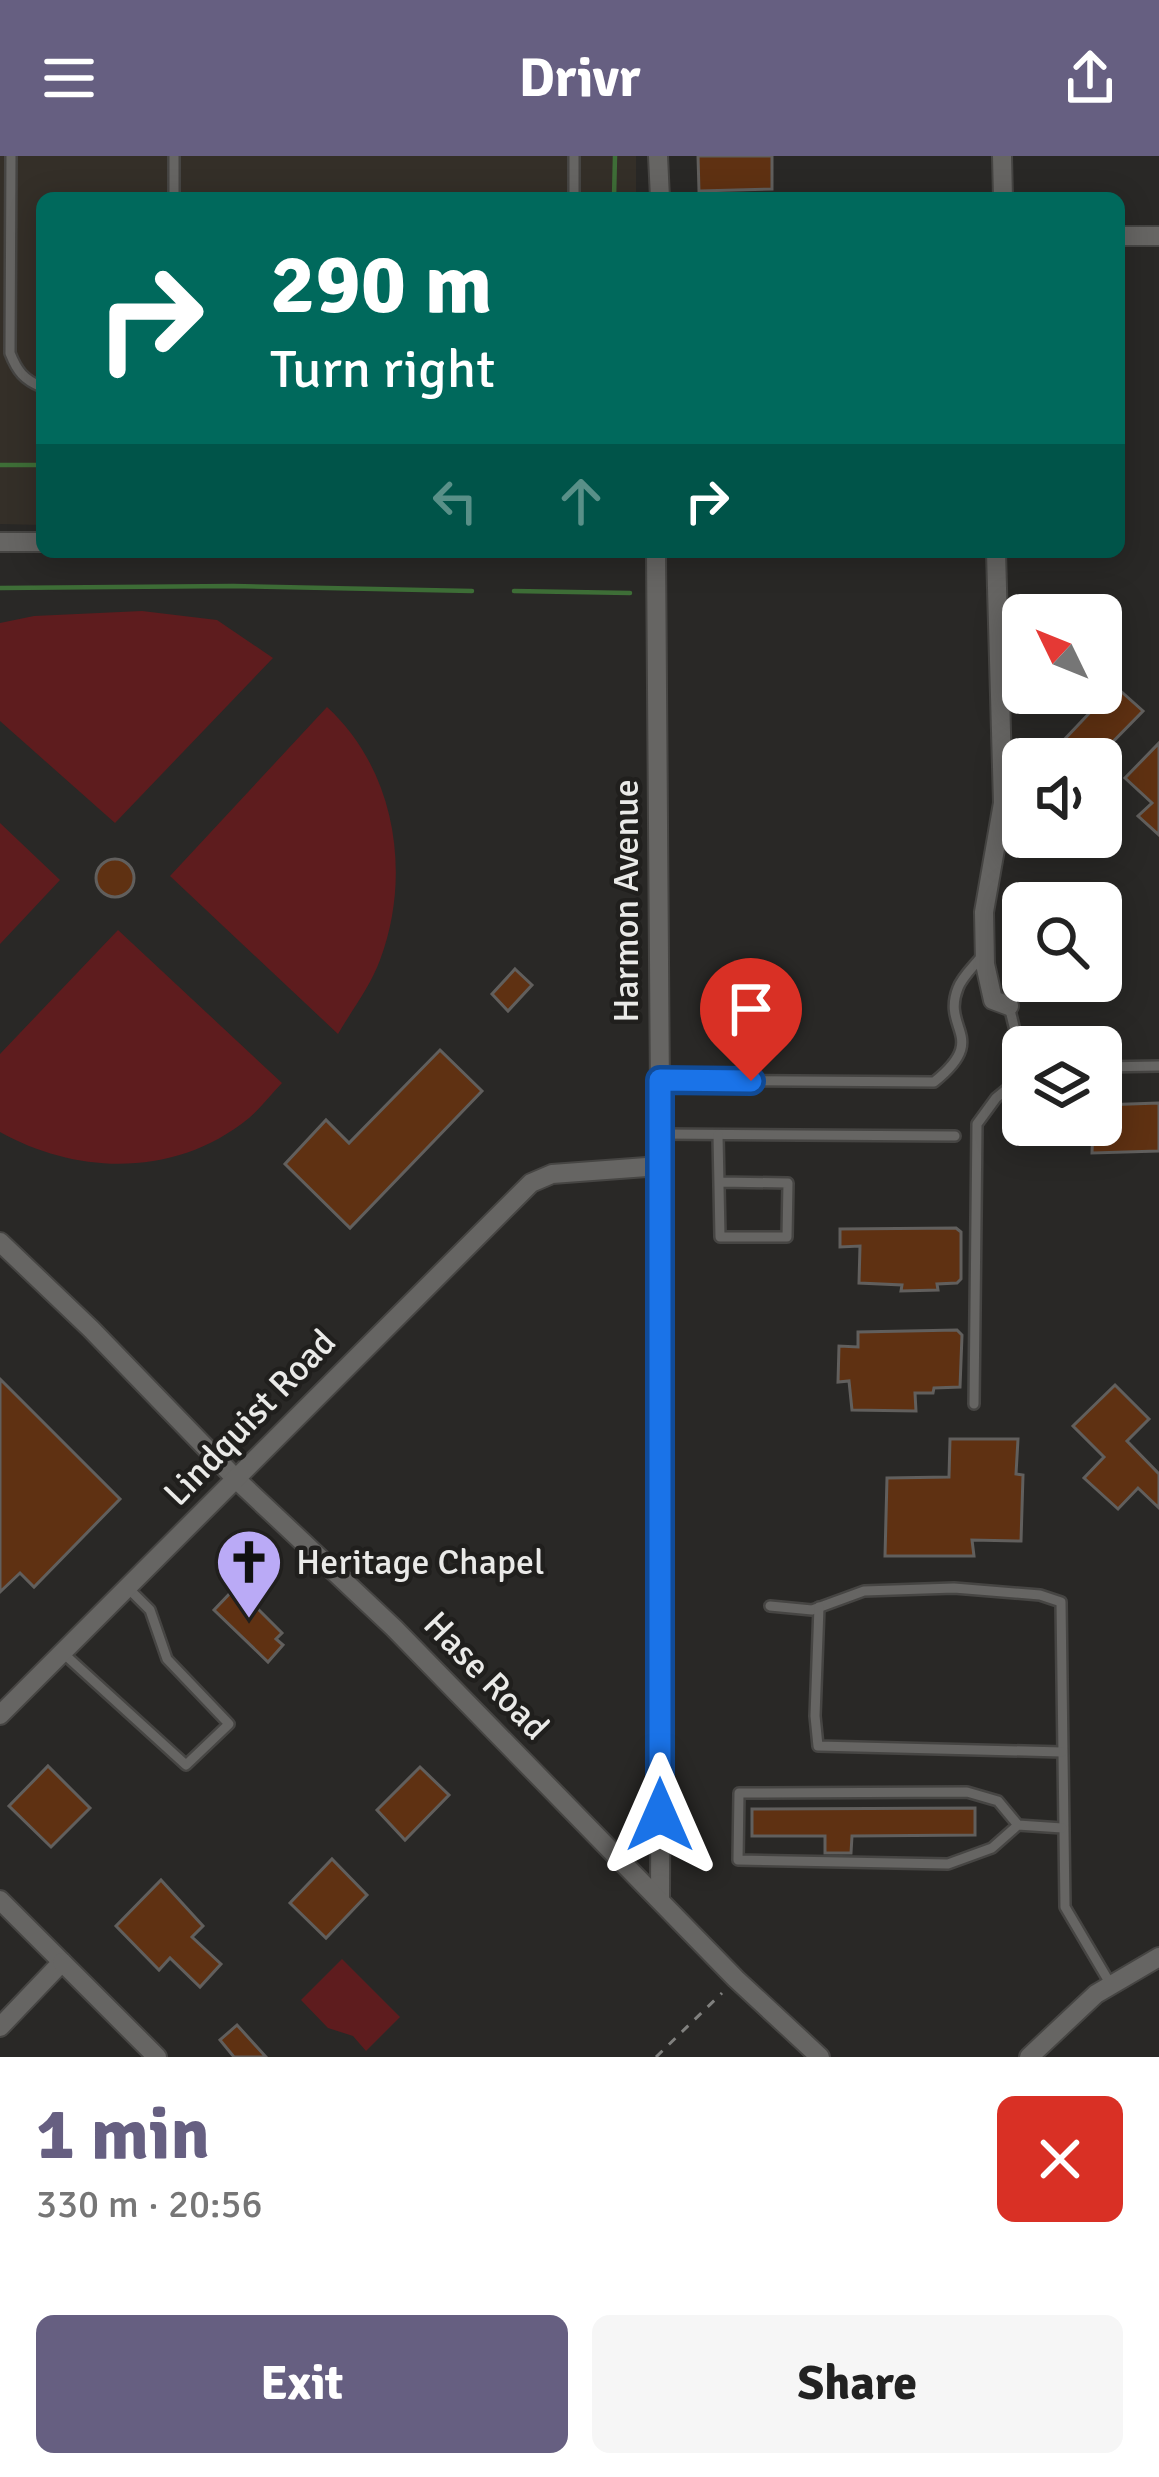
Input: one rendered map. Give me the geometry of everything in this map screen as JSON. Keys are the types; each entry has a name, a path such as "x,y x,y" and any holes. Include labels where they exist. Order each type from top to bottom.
{"street":[{"path":"658,156 660,192"},
{"path":"1002,156 1003,192"},
{"path":"1125,236 1159,236"},
{"path":"0,542 36,542"},
{"name":"Harmon Avenue","path":"656,558 660,1898"},
{"path":"996,558 1004,802 984,912 985,953 993,1000 1009,1006"},
{"name":"Lindquist Road","path":"0,1715 531,1183 553,1174 660,1166"},
{"name":"Hase Road","path":"3,1250 394,1628 736,1979 820,2057"},
{"path":"0,1900 157,2057"},
{"path":"1029,2057 1066,2019 1159,1957"},
{"path":"0,2026 62,1962"}],"lane":[{"path":"11,156 10,353 16,370 36,385"},
{"path":"174,156 174,192"},
{"path":"574,156 574,192"},
{"path":"660,1080 934,1082 962,1052 956,990 985,953"},
{"path":"1009,1006 1014,1026"},
{"path":"1122,1067 1159,1066"},
{"path":"974,1404 977,1124 1002,1093"},
{"path":"660,1134 955,1136"},
{"path":"718,1135 720,1237 787,1237 788,1183 720,1181"},
{"path":"63,1653 185,1765 229,1724 167,1659 150,1610 128,1588"},
{"path":"770,1606 819,1607 864,1591 954,1588 1040,1595 1061,1602 1065,1907 1111,1985"},
{"path":"819,1607 818,1746 1062,1752"},
{"path":"1018,1825 998,1801 967,1792 739,1792 739,1859 948,1864 992,1848 1018,1825 1062,1828"}],"path":[{"path":"656,2057 736,1979"}],"shaded area":[{"path":"0,156 636,156 636,192 36,192 36,525 0,524"},
{"path":"142,611 217,620 273,658 115,823 0,721 0,623 34,616"},
{"path":"327,707 350,732 383,792 395,859 390,927 380,960 338,1034 170,876"},
{"path":"0,823 60,880 0,944"},
{"path":"118,930 282,1083 249,1118 221,1137 191,1151 127,1164 62,1157 0,1132 0,1054"},
{"path":"342,1959 400,2017 366,2051 353,2036 328,2028 301,2000"}],"building":[{"path":"698,156 772,156 772,189 699,191"},
{"path":"1122,692 1143,711 1117,738 1066,738 1088,714 1122,714"},
{"path":"1159,743 1159,835 1138,816 1152,803 1125,778"},
{"path":"115,859 128,865 134,878 128,891 115,897 102,891 96,878 102,865"},
{"path":"515,969 532,985 508,1011 492,994"},
{"path":"440,1050 482,1091 350,1228 285,1164 326,1120 349,1143"},
{"path":"1159,1103 1159,1151 1092,1153 1092,1146 1122,1146 1122,1104"},
{"path":"956,1228 961,1232 961,1279 937,1284 938,1290 901,1291 902,1285 859,1283 860,1246 840,1247 840,1229"},
{"path":"957,1330 962,1335 960,1387 915,1393 916,1411 852,1410 849,1381 838,1382 839,1346 858,1347 858,1332"},
{"path":"0,1379 120,1499 34,1587 20,1573 0,1592"},
{"path":"1115,1385 1149,1419 1127,1441 1159,1474 1159,1508 1138,1488 1118,1509 1084,1478 1104,1457 1073,1426"},
{"path":"950,1439 1018,1439 1016,1474 1023,1475 1021,1541 972,1540 974,1556 885,1556 887,1478 949,1477"},
{"path":"236,1587 282,1633 276,1639 283,1645 268,1662 214,1610"},
{"path":"48,1766 90,1808 51,1847 9,1806"},
{"path":"420,1767 449,1795 405,1840 377,1810"},
{"path":"975,1808 975,1835 852,1836 851,1853 825,1853 825,1836 752,1836 752,1809"},
{"path":"332,1859 367,1895 326,1938 290,1903"},
{"path":"161,1880 203,1926 192,1937 221,1964 200,1987 170,1958 159,1970 116,1926"},
{"path":"237,2025 266,2057 234,2057 220,2040"}],"waterway":[{"path":"614,192 615,156"},
{"path":"0,465 36,465"},
{"path":"0,588 472,591"},
{"path":"514,591 630,593"}],"place":[{"name":"Heritage Chapel","path":"249,1621"}],"route":[{"path":"660,1815 660,1080 751,1081"}]}
